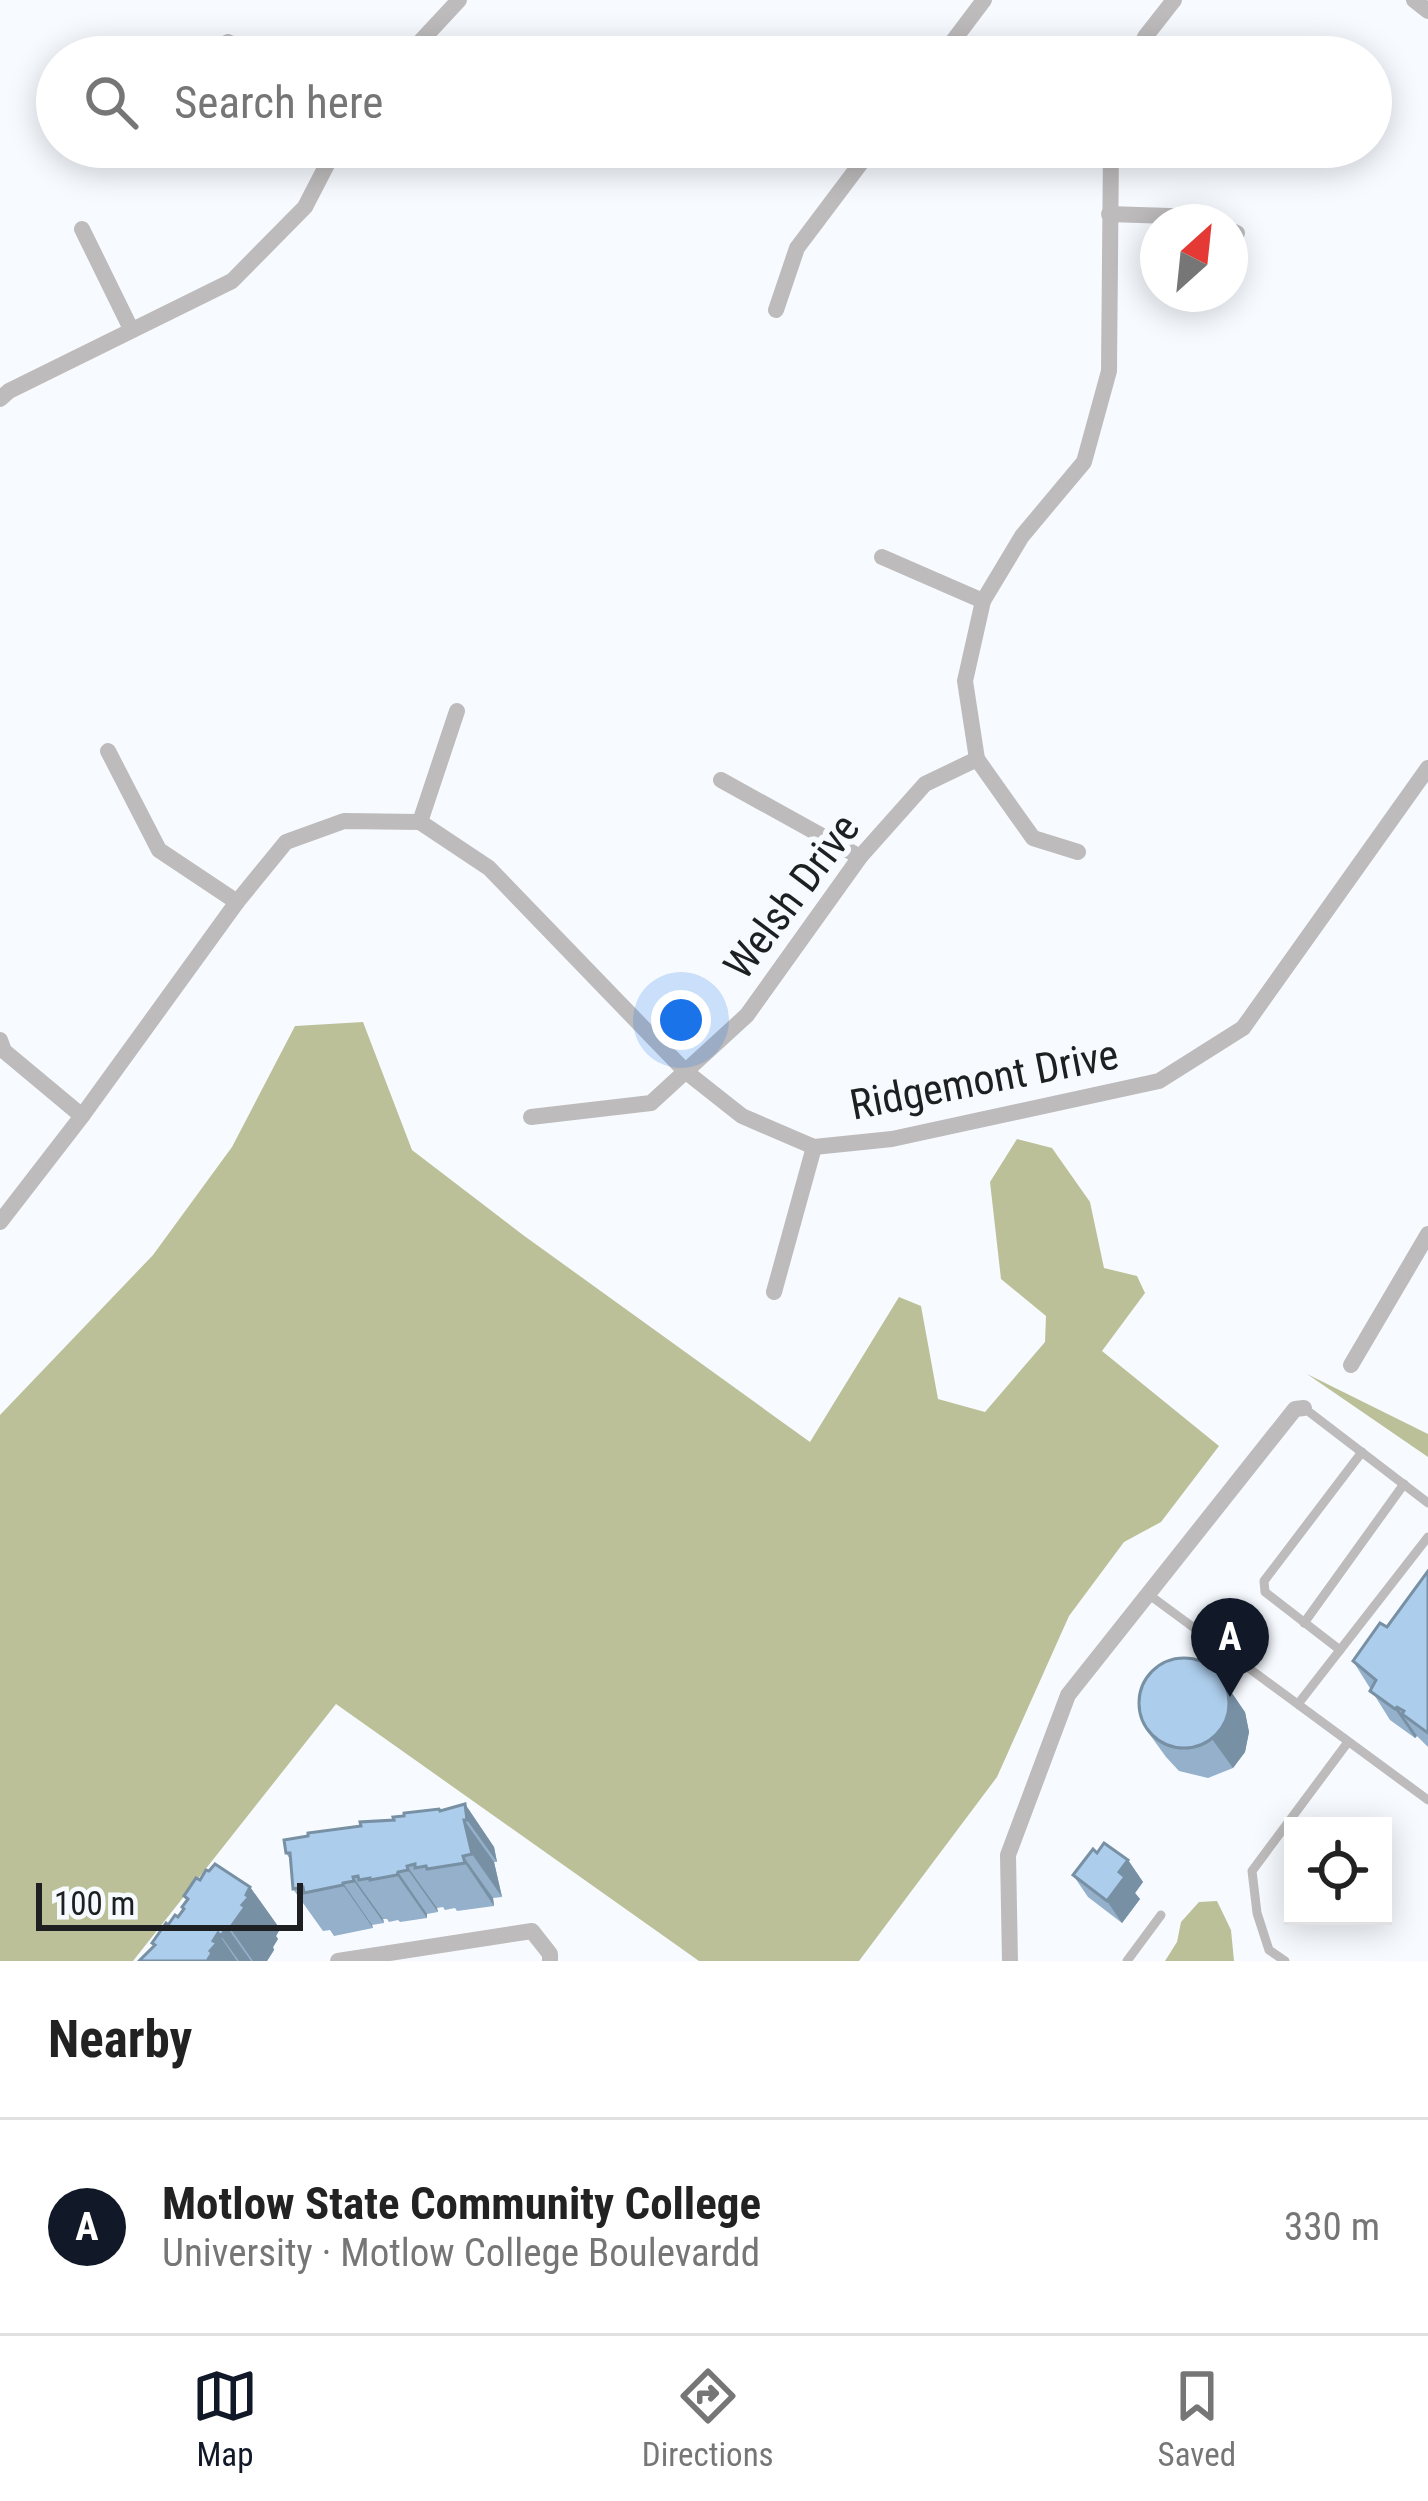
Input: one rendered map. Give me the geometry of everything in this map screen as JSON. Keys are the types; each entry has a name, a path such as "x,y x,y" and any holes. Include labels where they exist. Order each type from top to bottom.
{"street":[{"path":"426,36 459,0"},
{"path":"957,36 985,0"},
{"path":"1147,36 1174,0"},
{"path":"1414,0 1428,10"},
{"path":"0,399 232,281 305,207 325,168"},
{"path":"776,310 797,248 857,168"},
{"path":"1078,852 1033,838 977,759 964,681 983,601 1022,536 1084,462 1109,371 1111,168"},
{"path":"1109,214 1140,215"},
{"path":"82,229 131,329"},
{"path":"882,557 983,601"},
{"path":"0,1222 286,842 344,821 420,822 457,711"},
{"path":"108,751 159,850 237,902"},
{"name":"Welsh Drive","path":"531,1118 651,1103 747,1015 860,857 925,784 977,759"},
{"name":"Ridgemont Drive","path":"420,822 489,868 685,1070 742,1116 814,1147 892,1139 1159,1082 1243,1028 1428,768"},
{"path":"722,780 860,857"},
{"path":"0,1040 4,1051 82,1116"},
{"path":"774,1292 814,1147"},
{"path":"1351,1365 1428,1234"},
{"path":"1010,1961 1008,1855 1068,1695 1295,1408 1304,1408"},
{"path":"338,1961 532,1931 550,1954 550,1961"}],"lane":[{"path":"1304,1408 1428,1503"},
{"path":"1340,1650 1264,1592 1264,1581 1362,1452"},
{"path":"1304,1623 1404,1484"},
{"path":"1298,1704 1428,1537"},
{"path":"1148,1594 1428,1800"},
{"path":"1285,1961 1269,1950 1257,1913 1252,1871 1348,1742"},
{"path":"1127,1961 1161,1915"}],"green space":[{"path":"363,1022 412,1150 810,1442 899,1297 921,1306 938,1399 985,1412 1045,1342 1046,1316 1001,1279 990,1182 1017,1139 1052,1148 1090,1202 1104,1268 1137,1276 1145,1293 1102,1351 1219,1446 1161,1522 1124,1542 1069,1616 997,1777 859,1961 699,1961 336,1704 133,1961 0,1961 0,1415 153,1255 232,1147 295,1026"},
{"path":"1307,1374 1428,1434 1428,1457"},
{"path":"1217,1901 1231,1930 1234,1961 1165,1961 1177,1942 1181,1922 1199,1902"}],"building":[{"path":"1428,1571 1428,1733 1404,1711 1370,1691 1376,1680 1353,1661 1380,1623 1387,1627"},
{"path":"1184,1658 1216,1671 1229,1703 1216,1735 1184,1748 1152,1735 1139,1703 1152,1671"},
{"path":"465,1804 472,1854 463,1856 465,1863 427,1869 415,1868 415,1864 397,1875 370,1880 358,1876 343,1885 304,1893 303,1887 293,1889 284,1840"},
{"path":"1104,1843 1128,1860 1119,1872 1125,1877 1107,1901 1073,1875 1093,1849 1097,1853"},
{"path":"215,1864 250,1887 245,1907 230,1928 221,1936 218,1933 207,1961 139,1961 155,1945 166,1923 184,1909 188,1899 184,1896 196,1878 200,1880"}],"place":[{"name":"Motlow State Community College","path":"1230,1697"}]}
